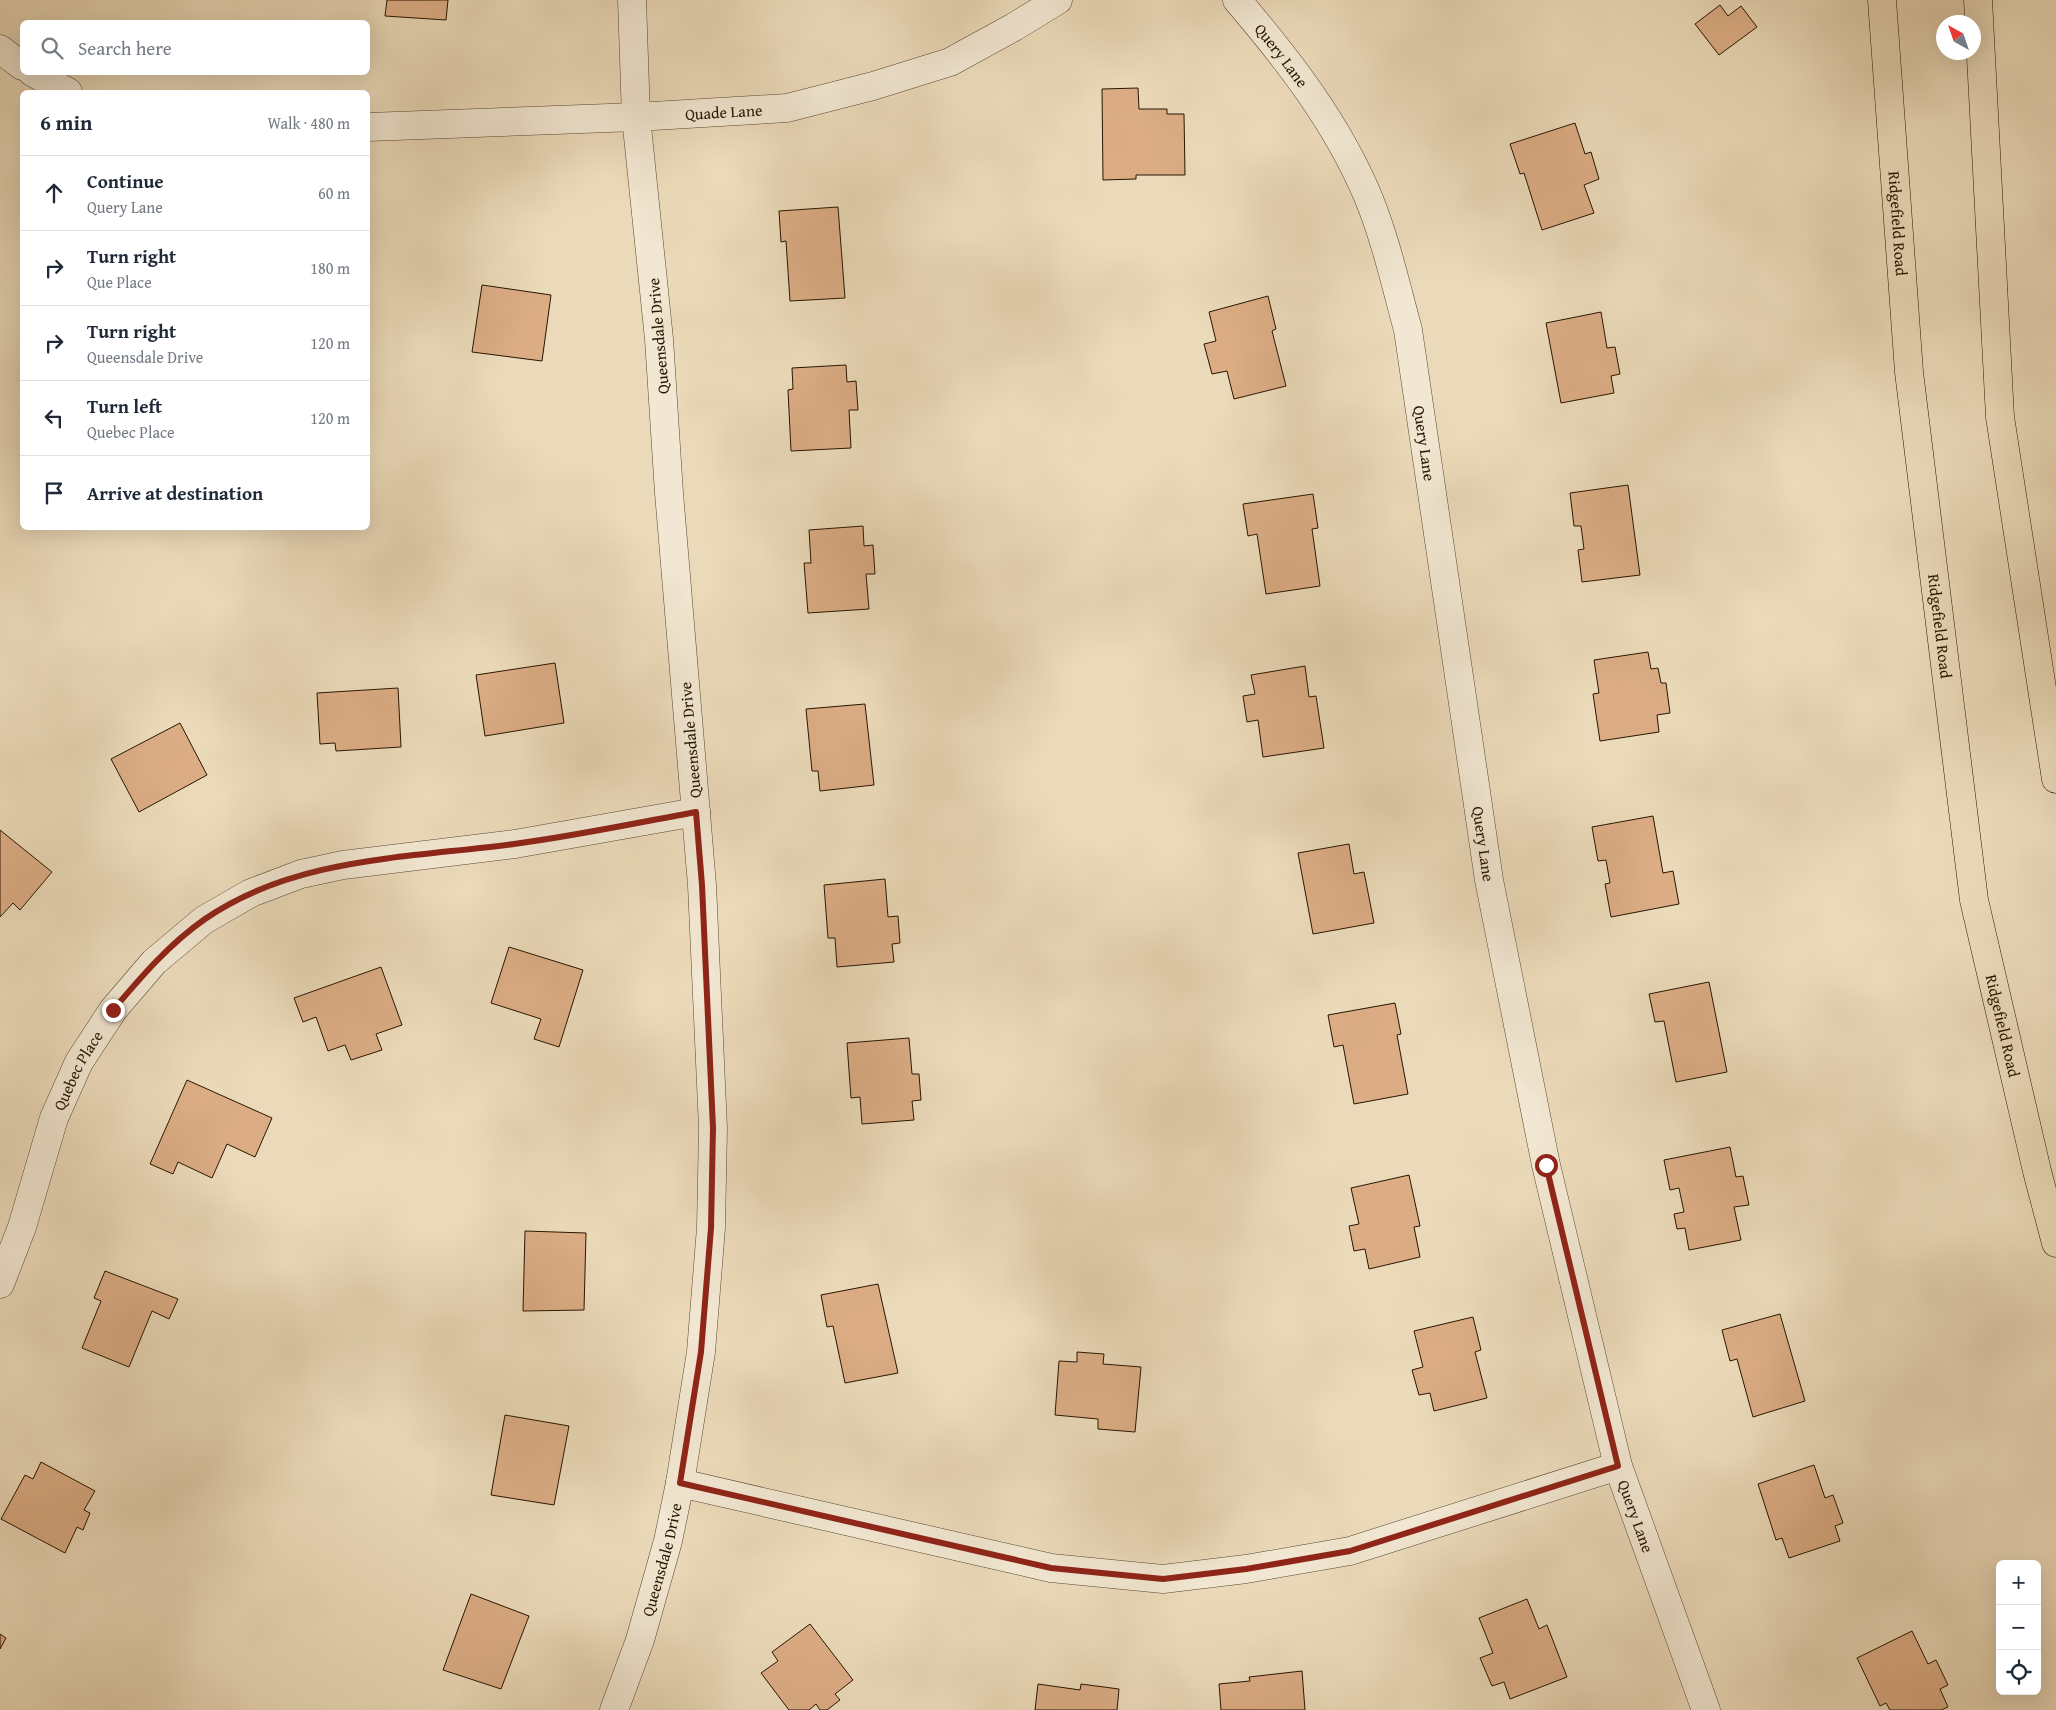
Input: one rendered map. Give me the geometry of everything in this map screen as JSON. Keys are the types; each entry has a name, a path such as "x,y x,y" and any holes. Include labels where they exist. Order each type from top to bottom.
{"main road":[{"name":"Ridgefield Road","path":"1882,0 1909,372 1974,900 2037,1171 2056,1243"},
{"path":"1978,0 2000,417 2056,779"}],"street":[{"name":"Queensdale Drive","path":"614,1710 640,1640 668,1541 680,1483 701,1352 711,1218 713,1128 702,885 670,503 659,339 636,117 632,0"},
{"name":"Quade Lane","path":"370,127 636,117 787,108 873,86 950,62 1014,27 1058,0"},
{"name":"Query Lane","path":"1237,0 1283,54 1338,134 1369,198 1387,249 1406,321 1489,880 1546,1165 1618,1466 1706,1710"},
{"path":"0,49 20,64"},
{"path":"37,75 64,90"},
{"name":"Quebec Place","path":"0,1284 22,1227 54,1118 79,1062 113,1010 154,962 204,920 251,893 310,872 343,865 515,844 696,812"},
{"path":"680,1483 1051,1568 1163,1579 1246,1569 1350,1551 1618,1466"}],"building":[{"path":"387,0 448,0 446,20 385,16"},
{"path":"1720,5 1728,16 1741,6 1757,27 1719,55 1695,24"},
{"path":"1138,88 1139,109 1167,109 1167,114 1184,114 1185,175 1136,175 1136,179 1103,180 1102,89"},
{"path":"1575,123 1585,154 1591,152 1599,179 1584,185 1594,213 1542,230 1524,173 1520,174 1510,144"},
{"path":"838,207 845,298 790,301 786,241 781,242 779,211"},
{"path":"482,285 551,295 542,361 472,352"},
{"path":"1268,296 1276,329 1272,331 1286,386 1234,399 1227,371 1212,374 1204,344 1216,341 1209,312"},
{"path":"1601,312 1607,348 1615,347 1620,374 1611,376 1614,393 1561,403 1546,323"},
{"path":"846,365 847,382 856,381 858,410 849,410 851,448 791,451 788,390 793,389 792,368"},
{"path":"1628,485 1640,575 1582,582 1578,550 1584,549 1581,526 1574,526 1570,493"},
{"path":"1313,494 1318,528 1312,529 1320,586 1266,594 1257,534 1248,536 1243,504"},
{"path":"863,526 864,546 873,545 875,574 866,574 869,609 808,613 804,563 811,563 809,530"},
{"path":"1648,652 1651,669 1658,668 1661,683 1666,683 1670,713 1657,715 1659,732 1600,741 1593,694 1599,693 1594,660"},
{"path":"555,663 564,723 485,736 476,675"},
{"path":"1305,666 1309,697 1316,696 1324,748 1263,757 1258,720 1247,722 1243,696 1255,694 1251,675"},
{"path":"398,688 401,747 336,751 335,743 320,744 317,693"},
{"path":"865,704 874,785 820,791 818,771 812,771 806,709"},
{"path":"180,723 207,775 139,812 111,759"},
{"path":"1653,816 1663,873 1673,871 1679,904 1611,917 1605,884 1610,883 1606,860 1598,861 1592,827"},
{"path":"0,830 52,872 20,910 13,903 0,917"},
{"path":"1349,844 1354,874 1364,872 1374,923 1313,934 1298,853"},
{"path":"885,879 888,917 898,916 900,943 892,944 894,962 837,967 835,938 828,938 824,885"},
{"path":"509,947 583,970 559,1047 534,1039 541,1019 491,1003"},
{"path":"381,967 402,1025 376,1034 382,1050 351,1060 345,1045 328,1051 316,1017 303,1022 294,998"},
{"path":"1709,982 1727,1072 1676,1082 1664,1021 1655,1022 1649,994"},
{"path":"1395,1003 1401,1034 1397,1035 1408,1094 1354,1104 1343,1045 1334,1047 1328,1015"},
{"path":"909,1038 912,1074 919,1074 921,1100 912,1101 914,1120 862,1124 860,1097 851,1098 847,1043"},
{"path":"187,1080 272,1118 255,1157 227,1144 212,1178 178,1162 173,1174 150,1164"},
{"path":"1730,1147 1736,1177 1743,1176 1749,1205 1734,1207 1741,1240 1689,1250 1685,1228 1677,1229 1674,1214 1684,1212 1679,1188 1670,1190 1664,1160"},
{"path":"1409,1175 1420,1226 1414,1227 1420,1257 1369,1269 1365,1249 1354,1251 1349,1226 1359,1224 1351,1188"},
{"path":"525,1231 586,1233 584,1310 523,1311"},
{"path":"105,1271 178,1299 169,1319 152,1311 129,1367 82,1348 101,1301 94,1298"},
{"path":"878,1284 898,1373 845,1383 833,1326 827,1327 821,1295"},
{"path":"1780,1314 1805,1401 1753,1417 1737,1359 1730,1361 1722,1330"},
{"path":"1473,1317 1481,1350 1475,1352 1487,1398 1434,1411 1430,1393 1419,1395 1412,1370 1423,1367 1414,1331"},
{"path":"1077,1352 1104,1354 1103,1364 1141,1367 1135,1432 1098,1429 1098,1419 1055,1415 1059,1361 1077,1362"},
{"path":"505,1415 569,1426 554,1505 491,1495"},
{"path":"41,1462 95,1491 84,1510 90,1513 83,1530 77,1527 65,1553 1,1519 25,1475 33,1479"},
{"path":"1814,1465 1825,1498 1833,1495 1843,1523 1835,1526 1840,1541 1789,1558 1782,1538 1776,1540 1758,1484"},
{"path":"471,1594 529,1616 501,1689 443,1670"},
{"path":"1527,1599 1539,1629 1547,1625 1567,1677 1510,1699 1504,1682 1492,1686 1480,1658 1493,1653 1479,1618"},
{"path":"810,1624 853,1680 835,1694 840,1700 827,1710 820,1710 816,1704 809,1710 789,1710 761,1673 778,1661 772,1652"},
{"path":"1912,1631 1928,1664 1936,1660 1948,1685 1940,1689 1948,1707 1941,1710 1890,1710 1886,1703 1880,1706 1857,1658"},
{"path":"0,1634 6,1638 0,1649"},
{"path":"1302,1671 1305,1710 1221,1710 1219,1684 1250,1681 1249,1677"},
{"path":"1038,1684 1080,1690 1081,1684 1119,1689 1117,1710 1035,1710"}],"route":[{"path":"113,1010 154,962 204,920 251,893 301,874 343,865 515,844 696,812 702,885 713,1128 711,1228 701,1352 680,1483 1051,1568 1163,1579 1246,1569 1350,1551 1618,1466 1546,1165"}]}
